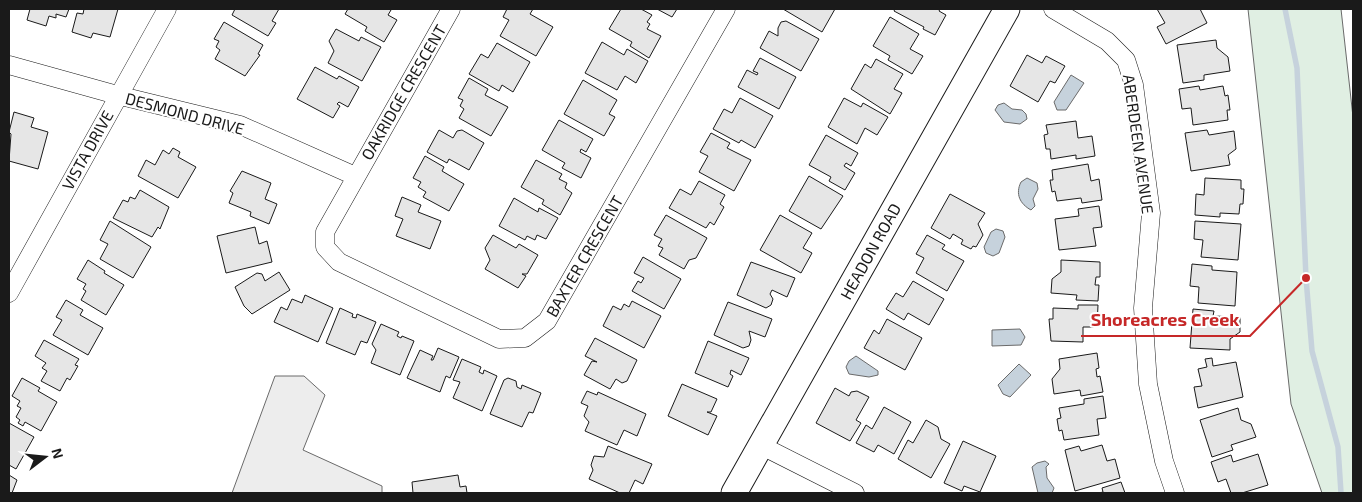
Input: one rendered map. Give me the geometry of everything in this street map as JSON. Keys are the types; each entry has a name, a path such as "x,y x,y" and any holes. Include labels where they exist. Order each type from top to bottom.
{"street":[{"name":"VISTA DRIVE","path":"9,293 117,95 167,9"},
{"name":"OAKRIDGE CRESCENT","path":"355,176 451,9"},
{"name":"BAXTER CRESCENT","path":"355,176 325,232 324,247 339,262 499,339 525,338 548,321 726,9"},
{"name":"HEADON ROAD","path":"734,493 1007,9"},
{"name":"ABERDEEN AVENUE","path":"1053,9 1107,41 1126,60 1134,85 1151,213 1143,308 1148,384 1164,461 1175,493"},
{"name":"DESMOND DRIVE","path":"9,64 117,95 240,125 355,176"},
{"path":"760,445 855,493"}],"green space":[{"path":"1248,9 1341,9 1353,117 1353,493 1322,493 1291,404"}],"shaded area":[{"path":"1071,75 1084,83 1066,110 1057,110 1054,102"},
{"path":"1004,103 1012,109 1022,110 1026,114 1027,119 1020,124 1004,122 995,110 998,105"},
{"path":"1027,178 1037,183 1038,189 1033,199 1035,206 1031,210 1021,202 1018,191 1021,182"},
{"path":"996,229 1003,231 1005,237 999,253 993,256 986,253 984,247 991,232"},
{"path":"1020,329 1025,337 1021,345 992,346 992,330"},
{"path":"856,356 878,371 878,375 869,377 849,374 846,367 849,361"},
{"path":"1019,364 1031,375 1010,397 1003,394 998,385"},
{"path":"275,376 304,376 325,395 303,450 382,486 382,493 232,493"},
{"path":"1045,461 1049,464 1046,467 1047,478 1054,488 1052,493 1038,493 1032,467 1037,463"}],"building":[{"path":"30,9 69,9 66,17 56,14 56,18 49,16 46,26 27,20"},
{"path":"84,9 118,9 110,37 93,33 91,38 72,32 77,13 83,14"},
{"path":"235,9 279,9 272,21 276,23 268,36 232,15"},
{"path":"348,9 388,9 391,10 388,15 397,20 384,42 365,31 367,27 345,14"},
{"path":"507,9 533,9 530,14 553,27 536,56 500,36 509,20 503,17"},
{"path":"621,9 641,9 652,15 647,22 650,24 647,29 661,36 649,58 630,46 632,42 609,29"},
{"path":"657,9 677,9 672,17"},
{"path":"783,9 835,9 822,32"},
{"path":"895,9 940,9 939,11 946,15 935,35 894,11"},
{"path":"1157,9 1200,9 1207,23 1166,44 1157,27 1165,23"},
{"path":"890,17 919,34 910,49 923,56 912,74 888,60 890,56 873,46"},
{"path":"786,21 819,39 801,71 760,48 769,31 778,36 778,28 781,22"},
{"path":"224,22 263,45 258,54 260,55 245,76 215,59 220,50 216,47 219,41 214,39"},
{"path":"336,29 359,41 361,37 381,47 362,81 328,63 334,51 329,41"},
{"path":"1216,40 1217,48 1228,57 1230,71 1204,75 1204,80 1183,83 1177,45"},
{"path":"602,42 624,55 627,49 648,61 636,83 625,76 617,90 585,73"},
{"path":"497,43 530,62 513,92 502,85 499,91 469,74 481,54 488,58"},
{"path":"1027,55 1042,63 1046,56 1065,66 1055,83 1050,81 1038,102 1010,86"},
{"path":"760,58 796,77 779,109 738,87 747,70 757,75 758,73 753,71"},
{"path":"876,59 903,74 894,89 902,93 890,114 851,89 865,64 871,68"},
{"path":"315,67 337,79 339,76 359,87 348,107 339,102 337,104 340,106 333,118 297,99"},
{"path":"469,78 488,89 485,95 508,107 491,136 459,118 464,109 460,106 463,100 458,98"},
{"path":"583,80 617,100 609,114 615,117 604,136 564,114"},
{"path":"1199,86 1200,90 1223,86 1225,96 1228,95 1230,110 1227,110 1228,120 1193,125 1191,108 1182,109 1179,89"},
{"path":"740,98 773,116 755,148 741,140 739,143 713,129 724,109 732,113"},
{"path":"844,98 861,107 863,103 888,117 877,135 865,128 857,144 828,127"},
{"path":"14,112 34,118 31,127 48,132 38,169 9,161 11,134 9,132"},
{"path":"559,120 593,139 586,152 581,149 580,152 591,158 581,178 562,168 565,163 542,150"},
{"path":"1076,121 1078,138 1092,136 1095,156 1076,159 1076,155 1051,159 1050,149 1046,149 1044,135 1048,134 1046,125"},
{"path":"439,130 453,138 457,131 462,130 484,143 469,170 449,159 447,163 427,152"},
{"path":"1207,130 1209,135 1234,131 1236,149 1228,155 1230,165 1191,171 1185,133"},
{"path":"711,133 730,143 727,148 751,160 734,191 699,172 708,156 700,152"},
{"path":"826,135 858,153 851,166 846,163 844,166 855,173 845,190 829,181 831,177 809,165"},
{"path":"173,148 180,152 178,157 196,167 178,198 138,176 146,160 155,165 163,150 169,154"},
{"path":"425,156 444,167 442,171 464,184 449,211 423,197 426,192 418,187 421,182 413,178"},
{"path":"536,160 562,174 559,179 567,183 565,188 572,193 560,215 542,204 544,200 521,187"},
{"path":"1088,164 1091,181 1099,179 1102,200 1082,203 1081,198 1057,201 1055,191 1052,192 1050,180 1053,180 1052,170"},
{"path":"242,171 271,183 265,199 277,204 269,224 250,216 251,212 229,203 233,193 230,191"},
{"path":"809,176 843,196 821,229 789,211"},
{"path":"1205,178 1241,180 1241,189 1244,189 1243,204 1240,204 1239,214 1220,213 1220,217 1195,215 1196,194 1204,195"},
{"path":"699,181 725,195 720,204 724,207 714,225 710,222 706,228 669,208 680,189 691,195"},
{"path":"140,190 169,207 160,229 158,227 152,237 113,218 123,200 128,202 130,197 135,199"},
{"path":"950,194 985,213 978,224 983,235 976,247 973,246 971,249 961,244 963,240 953,234 950,239 931,228"},
{"path":"402,197 421,205 418,212 441,221 430,249 396,236 403,219 395,216"},
{"path":"514,198 538,212 539,208 558,218 546,239 537,235 535,240 527,236 525,240 499,226"},
{"path":"1099,206 1102,227 1093,228 1096,246 1059,250 1055,219 1079,216 1078,209"},
{"path":"666,215 707,238 696,258 689,260 684,269 659,255 663,248 658,246 662,239 654,235"},
{"path":"780,215 812,233 803,248 812,253 801,273 760,250"},
{"path":"110,221 151,247 133,278 100,259 108,244 100,240"},
{"path":"1195,221 1241,224 1238,260 1201,257 1203,240 1194,239"},
{"path":"255,227 259,244 267,241 272,262 226,273 217,236"},
{"path":"493,235 516,248 519,244 538,255 527,274 522,274 526,276 518,288 485,269 490,260 485,248"},
{"path":"927,235 945,245 942,249 964,261 947,291 916,273 924,258 916,254"},
{"path":"643,257 681,279 664,309 632,291 638,281 641,283 644,278 634,273"},
{"path":"88,260 105,271 104,273 124,285 106,315 81,300 86,291 83,289 86,284 77,279"},
{"path":"1061,260 1100,262 1100,277 1096,277 1095,285 1099,285 1098,301 1076,300 1077,295 1051,293 1052,279 1061,272"},
{"path":"751,262 795,278 787,297 772,290 770,294 773,299 771,305 766,308 737,295"},
{"path":"1192,264 1212,266 1212,270 1237,272 1235,306 1198,303 1199,287 1190,286"},
{"path":"279,272 290,290 252,314 244,306 235,287 257,273 262,274 265,281"},
{"path":"913,281 944,299 929,325 908,313 904,320 886,309 896,293 903,297"},
{"path":"305,295 333,308 318,342 274,322 281,307 287,310 292,299 302,303"},
{"path":"66,300 83,310 80,315 103,328 88,355 53,335 62,320 56,317"},
{"path":"632,301 661,316 644,348 603,326 613,306 621,310 624,304 629,307"},
{"path":"728,302 772,319 765,337 749,331 751,340 749,346 743,348 714,335"},
{"path":"1078,305 1098,305 1097,327 1083,327 1083,342 1051,341 1049,319 1053,319 1053,308 1078,309"},
{"path":"340,308 353,314 352,317 356,318 357,314 376,322 367,343 361,341 355,355 326,343"},
{"path":"1193,309 1214,311 1213,316 1240,317 1240,332 1230,339 1230,350 1190,348"},
{"path":"887,319 922,338 905,370 864,348 874,330 879,334"},
{"path":"381,324 399,332 397,336 414,341 400,375 371,363 376,350 372,344"},
{"path":"595,338 637,360 627,381 622,383 616,379 610,389 584,375 592,361 597,362 585,356"},
{"path":"44,340 79,359 75,365 78,366 70,380 67,378 60,391 41,381 47,371 42,368 46,363 35,356"},
{"path":"708,341 749,358 741,375 731,370 730,374 733,376 728,387 695,373"},
{"path":"438,348 459,357 450,378 446,376 440,392 407,378 420,350 433,356 431,360 433,360"},
{"path":"1097,353 1099,368 1096,369 1097,377 1100,376 1103,392 1081,396 1080,390 1054,394 1052,379 1060,369 1059,359"},
{"path":"1212,358 1213,366 1236,362 1243,397 1198,408 1194,387 1202,386 1198,369 1207,367 1205,359"},
{"path":"462,359 481,367 479,372 483,374 484,370 497,376 482,411 453,398 460,382 453,380"},
{"path":"22,378 40,388 38,391 57,402 41,431 25,422 23,426 18,423 20,420 16,417 21,408 17,406 20,401 12,396"},
{"path":"508,378 516,381 517,387 521,389 522,385 541,393 533,413 529,412 522,427 490,414 504,380"},
{"path":"682,384 717,399 711,412 707,412 717,416 708,435 668,416"},
{"path":"835,388 849,396 851,392 857,391 869,397 856,420 861,423 850,441 816,423"},
{"path":"587,391 597,395 598,392 646,414 637,436 624,430 617,445 585,431 589,422 584,416 588,406 581,403"},
{"path":"1103,396 1106,418 1097,419 1099,435 1064,440 1062,430 1059,431 1057,419 1061,418 1059,408 1084,404 1084,399"},
{"path":"884,407 911,422 894,454 878,445 874,452 856,443 866,425 872,429"},
{"path":"1238,408 1241,420 1251,424 1256,437 1231,445 1233,450 1212,457 1200,420"},
{"path":"926,420 938,427 941,439 950,444 931,478 898,459 908,440 913,443"},
{"path":"9,423 34,437 16,469 9,465"},
{"path":"963,441 996,456 980,492 964,486 962,491 944,483"},
{"path":"1102,445 1107,461 1115,459 1120,478 1075,491 1065,450 1079,446 1081,451"},
{"path":"608,446 652,464 643,484 635,480 629,493 620,493 589,479 593,470 591,465 594,456 604,457"},
{"path":"1258,454 1268,485 1242,493 1231,493 1226,479 1218,482 1211,462 1231,455 1233,462"},
{"path":"9,475 17,480 12,493 9,493"},
{"path":"458,475 460,487 466,486 467,493 413,493 412,482"},
{"path":"1121,482 1125,493 1099,493 1103,492 1102,488"}],"waterway":[{"path":"1285,9 1297,68 1306,278 1312,351 1338,447 1341,493"}],"place":[{"name":"Shoreacres Creek","path":"1306,278"}]}
